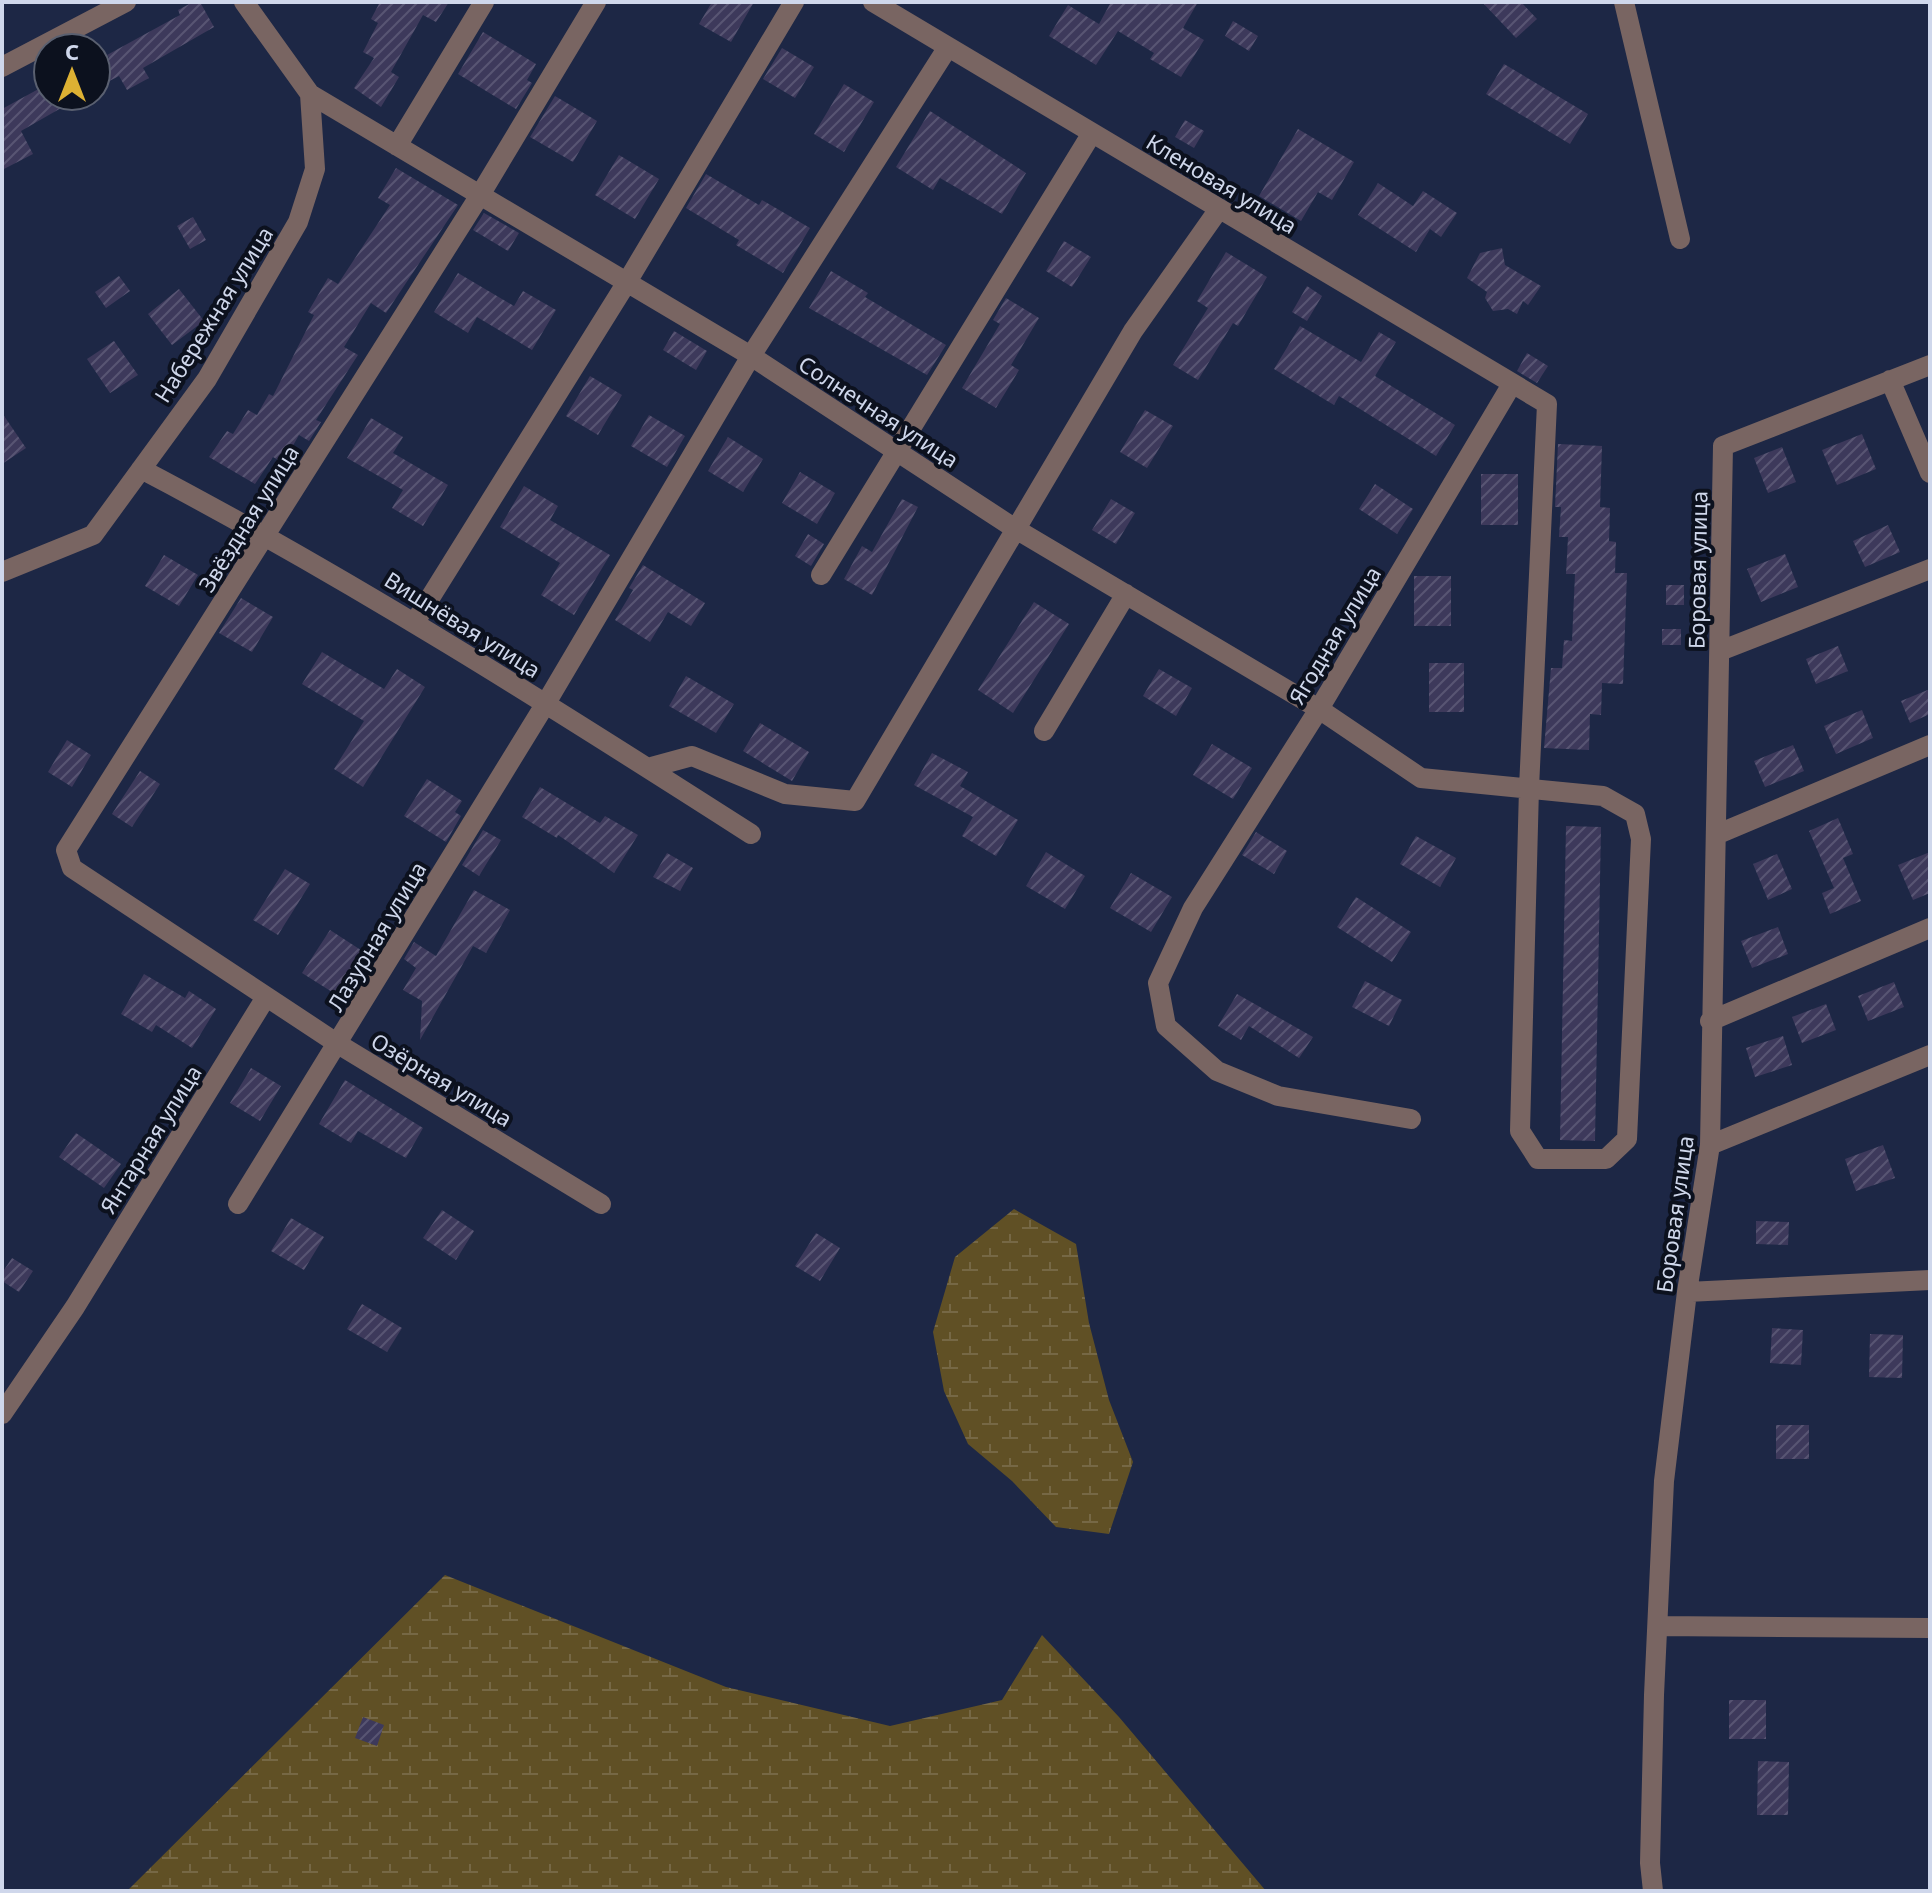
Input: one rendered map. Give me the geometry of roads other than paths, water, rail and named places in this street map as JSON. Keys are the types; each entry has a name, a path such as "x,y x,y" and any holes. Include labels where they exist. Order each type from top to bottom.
{"street":[{"path":"2,67 126,2"},
{"name":"Солнечная улица","path":"244,2 310,94 751,356 1014,528 1319,709 1421,778 1529,788 1603,796 1635,814 1641,839 1627,1139 1606,1159 1538,1159 1520,1131 1529,788"},
{"path":"397,146 484,2"},
{"name":"Звёздная улица","path":"72,868 66,850 480,195 596,2"},
{"path":"415,622 627,282 794,2"},
{"name":"Кленовая улица","path":"873,2 1547,404 1529,788"},
{"path":"1624,2 1680,239"},
{"name":"Лазурная улица","path":"72,868 338,1044 546,703 751,356 948,47"},
{"name":"Набережная улица","path":"2,572 93,535 207,379 298,222 315,169 310,94"},
{"path":"821,575 1092,133"},
{"path":"648,768 692,756 785,794 855,801 1133,331 1219,209"},
{"path":"1930,365 1890,380 1930,473"},
{"name":"Боровая улица","path":"1653,1891 1650,1863 1664,1481 1687,1292 1710,1145 1723,446 1890,380"},
{"name":"Ягодная улица","path":"1411,1119 1278,1096 1217,1071 1166,1026 1158,983 1193,908 1319,709 1512,384"},
{"name":"Вишнёвая улица","path":"141,469 266,535 415,622 751,834"},
{"path":"1720,651 1930,569"},
{"path":"1044,731 1126,594"},
{"path":"1718,834 1930,745"},
{"path":"1710,1021 1930,928"},
{"name":"Янтарная улица","path":"2,1414 75,1307 266,997"},
{"name":"Озёрная улица","path":"238,1204 338,1044 601,1204"},
{"path":"1710,1145 1930,1055"},
{"path":"1687,1292 1930,1280"},
{"path":"1658,1626 1930,1628"}]}
